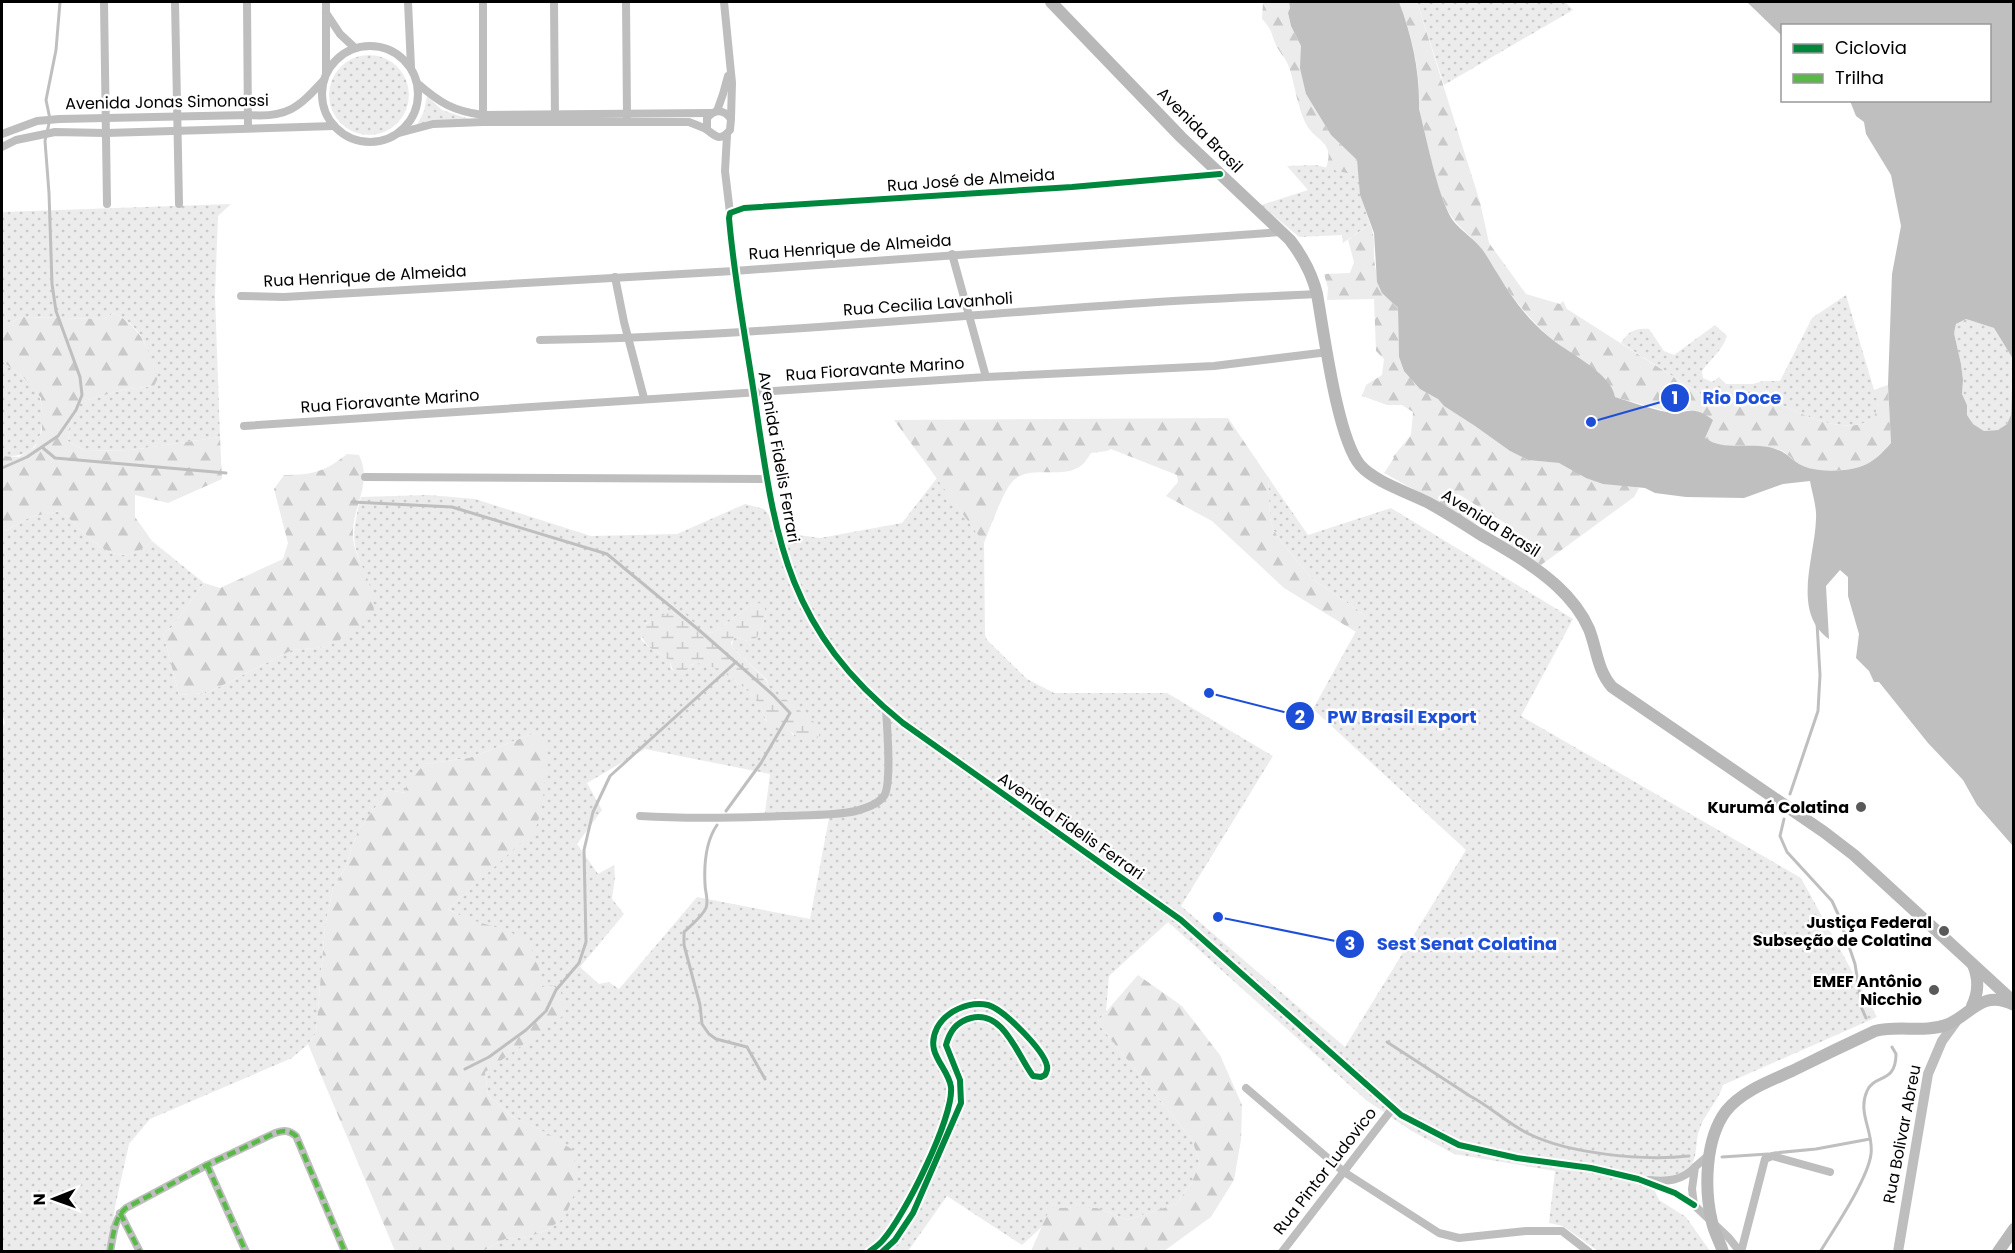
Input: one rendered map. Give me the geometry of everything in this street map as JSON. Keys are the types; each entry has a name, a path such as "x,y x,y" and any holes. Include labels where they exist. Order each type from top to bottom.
{"main road":[{"name":"Avenida Brasil","path":"1051,2 1181,137 1290,240 1306,262 1317,294 1341,417 1351,448 1361,466 1392,487 1429,503 1520,558 1558,587 1583,618 1589,630 1599,667 1604,678 1612,687 1854,855 2013,1003"},
{"path":"1972,1006 1978,990 1973,964"},
{"path":"1972,1006 1994,1000 2013,1003"},
{"name":"Rua Bolivar Abreu","path":"1958,1019 1972,1006"},
{"path":"1724,1251 1712,1223 1708,1189 1710,1153 1714,1137 1726,1112 1744,1095 1875,1031 1895,1027 1939,1027 1958,1019"},
{"path":"1998,1251 2013,1229"}],"street":[{"path":"104,2 107,204"},
{"path":"176,2 179,204"},
{"path":"247,2 248,128"},
{"path":"326,2 323,105 334,126 346,136 369,143 385,141 399,133 433,124 483,119 555,119 627,123 689,122 707,129 715,137 727,135 732,125 732,94 724,2"},
{"path":"399,133 410,122 417,107 417,83 411,68 408,2"},
{"path":"483,2 483,119"},
{"path":"554,2 555,119"},
{"path":"626,2 627,123"},
{"path":"326,12 340,33 355,48"},
{"path":"394,52 409,40"},
{"path":"325,77 335,60 355,48 371,45 394,52 411,68"},
{"path":"707,129 707,118 714,112 723,94 729,69"},
{"name":"Avenida Jonas Simonassi","path":"2,134 37,121 283,114 296,107 325,77"},
{"path":"417,83 442,104 483,119"},
{"path":"555,119 626,113 723,111 731,119"},
{"name":"Avenida Jonas Simonassi","path":"2,147 16,140 55,132 106,133 334,126"},
{"name":"Avenida Fidelis Ferrari","path":"727,135 725,171 734,271 766,479 784,558 807,614 841,662 873,699 1181,920 1392,1109 1409,1120 1459,1145 1517,1158 1591,1168 1638,1179 1675,1192 1694,1205 1740,1251"},
{"name":"Rua José de Almeida","path":"730,216 744,208 1072,187 1220,174"},
{"name":"Rua Henrique de Almeida","path":"241,296 284,297 734,271 1281,232"},
{"path":"952,254 986,376"},
{"path":"615,277 628,339 644,398"},
{"name":"Rua Cecilia Lavanholi","path":"540,340 628,339 1144,303 1317,294"},
{"name":"Rua Fioravante Marino","path":"244,426 986,376 1214,366 1328,352"},
{"path":"365,477 766,479"},
{"path":"640,816 769,817 837,814 867,808 878,802 885,794 888,779 886,710"},
{"path":"869,1251 883,1240 901,1215 947,1114 951,1088 935,1057 936,1029 953,1010 969,1005 986,1005 999,1011 1023,1033 1043,1058 1047,1069 1045,1075 1033,1076 1004,1031 992,1020 983,1017 966,1019 954,1027 946,1045 960,1080 961,1103 913,1213 895,1240 882,1251"},
{"name":"Rua Bolivar Abreu","path":"1898,1251 1928,1074 1939,1047 1958,1019"},
{"path":"935,1057 942,1051 949,1054"},
{"path":"1246,1088 1344,1172 1439,1233 1459,1238 1526,1231 1562,1231 1589,1251"},
{"name":"Rua Pintor Ludovico","path":"1282,1251 1392,1109"},
{"path":"110,1251 120,1213 207,1165 275,1133 290,1131 296,1136 345,1251"},
{"name":"Avenida Fidelis Ferrari","path":"1638,1179 1673,1180 1687,1176 1710,1153"},
{"path":"1740,1251 1765,1159 1772,1156 1830,1172"},
{"path":"207,1165 246,1251"},
{"path":"1694,1205 1692,1189 1695,1167"},
{"path":"120,1213 140,1251"}],"green space":[{"path":"1263,2 1289,2 1288,14 1291,26 1301,46 1306,94 1331,135 1357,160 1359,176 1326,168 1328,152 1326,146 1305,122 1288,64 1262,19"},
{"path":"1399,2 1417,2 1480,202 1489,243 1526,294 1560,304 1563,301 1567,309 1716,404 1768,390 1772,401 1815,419 1839,425 1863,424 1874,417 1879,404 1879,388 1888,385 1891,443 1870,462 1856,468 1830,471 1813,469 1799,464 1777,449 1728,446 1711,442 1703,435 1690,410 1669,412 1615,397 1605,379 1553,340 1532,320 1503,284 1482,249 1449,213 1437,184 1419,109 1419,81 1415,54"},
{"path":"1417,2 1565,2 1573,10 1444,85"},
{"path":"369,55 384,58 397,67 406,80 409,95 406,110 397,123 384,132 369,135 354,132 341,123 332,110 329,95 332,80 341,67 354,58"},
{"path":"427,96 442,110 469,119 417,125 424,111"},
{"path":"1316,165 1359,176 1360,195 1370,224 1343,243 1342,235 1299,237 1261,205 1308,190 1287,166"},
{"path":"231,204 218,216 215,296 220,437 131,450 86,451 68,441 74,404 122,390 154,386 147,352 134,327 114,313 103,319 23,317 2,325 2,212"},
{"path":"1370,224 1376,271 1387,295 1398,308 1399,357 1404,371 1444,406 1510,451 1528,460 1559,463 1572,469 1639,488 1634,497 1541,565 1499,538 1505,523 1458,494 1450,499 1478,517 1476,524 1384,473 1393,457 1411,435 1413,412 1402,405 1387,405 1362,396 1366,385 1382,375 1384,359 1376,351 1374,299 1327,300 1328,288 1324,274 1350,273 1354,262 1348,240"},
{"path":"1846,295 1874,390 1879,388 1879,404 1874,418 1861,424 1839,425 1804,415 1772,401 1768,390 1716,404 1621,343 1633,331 1649,329 1664,351 1674,355 1715,325 1727,336 1702,371 1703,378 1712,382 1719,377 1726,384 1780,381 1812,318"},
{"path":"114,313 138,332 147,348 158,378 154,386 122,390 74,404 68,441 86,451 131,450 220,437 222,479 168,503 135,495 135,517 152,541 138,551 125,555 102,548 60,511 30,517 2,533 2,456 19,457 35,447 42,430 41,398 24,378 2,361 2,325 23,317 103,319"},
{"path":"1966,319 1994,328 2013,359 2011,415 2007,424 1998,430 1984,431 1973,424 1967,415 1967,405 1962,394 1961,364 1954,333 1956,324"},
{"path":"2,361 31,386 41,402 42,424 38,441 28,452 12,456 2,456"},
{"path":"1228,418 1268,477 1270,518 1273,529 1312,579 1365,615 1356,632 1284,588 1212,521 1166,496 1178,482 1177,475 1111,449 1091,453 1076,469 1031,473 1015,479 1002,499 984,543 894,420"},
{"path":"347,454 359,455 363,465 362,492 354,519 353,536 370,586 374,611 359,627 327,647 292,650 207,693 179,695 163,633 171,628 204,583 220,588 283,559 288,543 274,489 284,475 318,471 332,465"},
{"path":"1268,477 1308,535 1391,508 1573,619 1521,716 1801,878 1877,1017 1723,1085 1701,1125 1693,1163 1682,1172 1653,1187 1659,1200 1686,1217 1710,1251 1598,1251 1563,1226 1549,1223 1555,1171 1454,1154 1410,1130 1366,1100 1168,922 1109,976 1106,1012 1097,1022 1192,1140 1200,1163 1191,1184 1176,1204 1127,1220 1097,1208 1050,1208 1045,1224 1022,1245 947,1196 908,1251 483,1251 505,1239 528,1237 547,1230 565,1217 573,1150 546,1133 511,1116 488,1095 485,1072 557,989 542,987 463,917 448,909 535,829 535,733 469,758 424,764 406,793 388,790 358,831 344,870 333,888 325,927 316,1033 308,1044 292,1058 150,1119 129,1144 115,1207 109,1251 2,1251 2,727 5,723 2,714 2,533 30,517 60,511 102,548 113,553 125,555 138,551 152,541 204,583 171,628 163,633 179,695 207,693 292,650 327,647 369,583 354,541 355,523 361,497 428,495 475,499 591,536 677,534 745,504 764,509 784,533 820,538 902,523 937,478 984,543 985,635 987,640 1027,679 1054,693 1167,693 1273,756 1181,906 1345,1047 1466,850 1313,709 1365,615 1312,579 1279,539 1270,518","holes":["752,604 766,615 758,636 747,641 736,637 733,639 732,647 767,680 769,691 783,698 795,708 794,736 790,731 766,721 754,697 721,671 703,663 696,663 682,675 671,669 670,661 647,646 641,639 646,623 680,612 686,615 701,631 714,633","645,749 770,774 764,821 830,813 810,919 697,897 619,989 609,982 599,984 580,967 624,914 612,899 614,865 598,874 577,844 602,810 587,783"]},
{"path":"752,604 764,604 766,615 758,636 754,640 747,641 736,637 731,642 732,647 767,681 769,691 783,697 820,727 819,736 816,739 801,740 790,731 770,725 754,697 719,670 692,664 682,675 675,672 670,661 647,645 642,635 641,628 646,624 676,612 689,617 701,631 714,633"},
{"path":"535,733 546,744 543,798 535,830 448,909 510,932 521,939 531,949 538,965 542,987 552,985 557,989 560,986 564,1015 485,1072 488,1095 511,1116 547,1133 573,1150 577,1187 565,1217 547,1230 528,1237 505,1239 483,1251 395,1251 308,1044 316,1033 325,927 333,888 344,870 358,831 388,790 405,793 406,787 424,764 469,758"},
{"path":"1138,975 1182,1006 1220,1055 1242,1105 1241,1140 1234,1180 1211,1217 1164,1251 1031,1251 1050,1208 1097,1208 1127,1220 1176,1204 1191,1184 1200,1163 1192,1140 1097,1022"}],"shaded area":[{"path":"1289,2 1399,2 1414,54 1419,109 1429,152 1438,186 1449,214 1455,223 1482,249 1527,316 1548,336 1597,371 1612,388 1615,397 1667,412 1699,412 1713,420 1705,438 1712,442 1727,446 1773,448 1805,467 1830,471 1856,468 1866,464 1891,443 1888,385 1892,274 1901,226 1891,175 1866,134 1864,122 1856,116 1850,102 1991,102 1991,24 1781,24 1781,35 1747,2 2013,2 2013,359 2013,846 1977,805 1963,780 1928,743 1879,682 1874,682 1869,671 1856,658 1859,634 1848,596 1848,577 1840,570 1826,586 1829,639 1817,628 1808,599 1816,514 1810,481 1783,484 1744,498 1686,497 1655,493 1645,488 1603,484 1586,478 1559,463 1528,460 1510,451 1444,406 1438,399 1420,389 1404,371 1399,357 1398,308 1382,293 1377,282 1374,233 1360,195 1357,160 1331,135 1306,94 1300,68 1301,46 1291,26 1288,13","holes":["1966,319 1994,328 2013,359 2011,415 2007,424 1998,430 1984,431 1973,424 1967,415 1967,405 1962,394 1961,364 1954,333 1956,324"]}],"waterway":[{"path":"2,468 27,457 58,436 76,410 82,395 80,377 56,311 52,284 45,141 50,119 46,100 56,50 60,2"},
{"path":"43,448 55,458 226,473"},
{"path":"352,502 452,507 607,554 699,630 773,695 790,713 761,763 726,811"},
{"path":"1790,794 1818,711 1820,675 1817,623"},
{"path":"465,1069 489,1057 526,1030 546,1011 556,990 579,963 586,942 584,850 593,812 610,776 736,662"},
{"path":"1784,819 1780,836 1787,852 1832,901 1838,914 1855,964 1862,1009 1866,1018"},
{"path":"717,825 710,838 705,861 706,908 684,932 684,945 700,1005 702,1024 716,1039 747,1047 765,1079"},
{"path":"1387,1042 1514,1125 1546,1141 1565,1147 1629,1157 1689,1156"},
{"path":"1820,1252 1850,1204 1869,1164 1871,1146 1864,1099 1870,1086 1892,1070 1896,1054 1892,1047"},
{"path":"1774,1153 1816,1149 1870,1139"},
{"path":"1722,1157 1768,1154"}],"marked path":[{"path":"110,1252 116,1222 126,1208 207,1165 275,1133 284,1131 296,1136 345,1252"},
{"path":"207,1165 246,1252"},
{"path":"120,1213 140,1252"}],"cycle path":[{"path":"1220,174 1072,187 744,208 730,213 737,284 769,492 792,576 809,614 832,651 863,687 903,723 1181,920 1401,1115 1459,1145 1517,1158 1591,1168 1638,1179 1675,1193 1694,1205"},
{"path":"869,1252 883,1240 903,1211 926,1166 945,1120 951,1087 933,1045 937,1028 952,1012 966,1006 981,1004 995,1008 1039,1050 1047,1071 1041,1077 1033,1076 1008,1036 992,1021 982,1017 971,1018 954,1028 946,1045 960,1080 961,1103 913,1213 895,1240 882,1252"}],"place":[{"name":"Rio Doce","path":"1591,422"},
{"name":"PW Brasil Export","path":"1209,693"},
{"name":"Kurumá Colatina","path":"1861,807"},
{"name":"Sest Senat Colatina","path":"1218,917"},
{"name":"Justiça Federal Subseção de Colatina","path":"1944,931"},
{"name":"EMEF Antônio Nicchio","path":"1934,990"}]}
